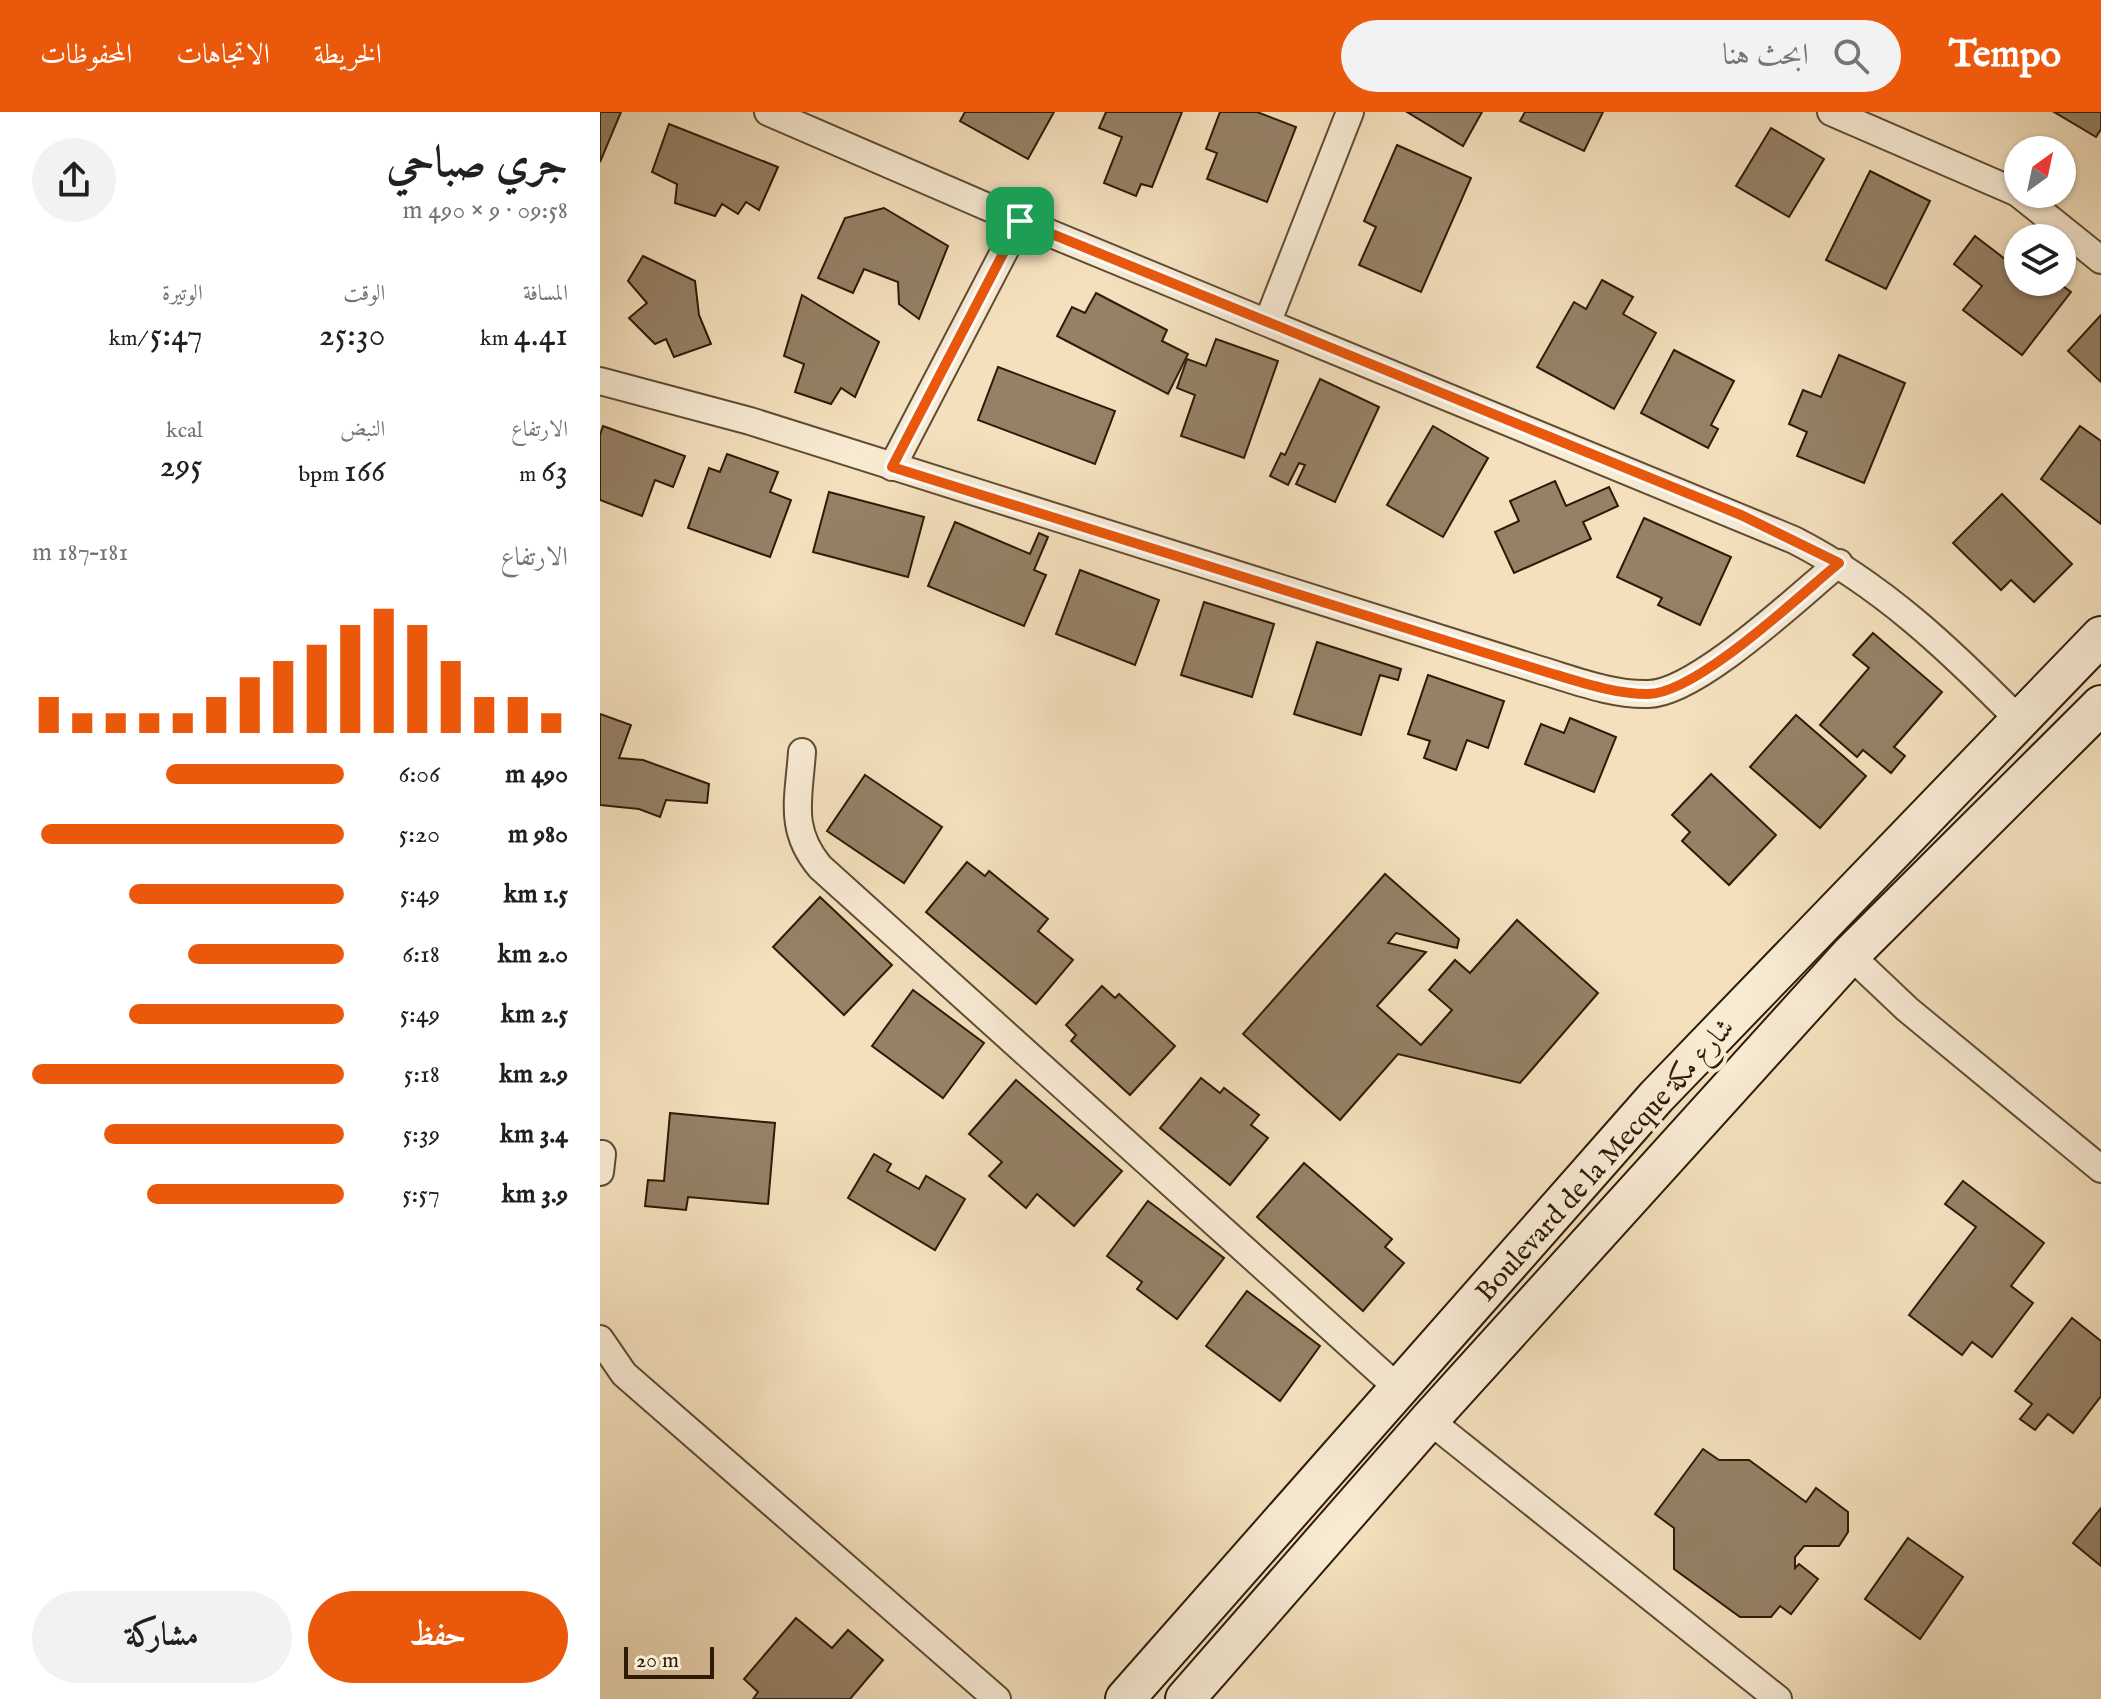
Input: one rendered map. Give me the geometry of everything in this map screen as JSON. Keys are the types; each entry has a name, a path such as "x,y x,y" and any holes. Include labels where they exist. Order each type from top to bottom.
{"main road":[{"name":"Boulevard de la Mecque شارع مكة","path":"1125,1699 1656,1097 2101,636"},
{"name":"Boulevard de la Mecque شارع مكة","path":"1185,1699 1429,1420 1850,955 2101,705"}],"street":[{"path":"768,112 1020,221 1741,515 1839,563 1903,609 1955,655 2018,719"},
{"path":"1268,321 1350,112"},
{"path":"1831,112 2004,186"},
{"path":"2036,208 2101,260"},
{"path":"892,467 1020,221"},
{"path":"600,381 750,421 1585,684 1649,694 1676,690 1717,662 1839,563"},
{"path":"802,752 797,825 805,849 820,867 1398,1388"},
{"path":"1850,955 1907,1009 2101,1169"},
{"path":"600,1339 624,1374 997,1699"},
{"path":"1429,1420 1778,1699"}],"building":[{"path":"600,112 621,112 600,162"},
{"path":"965,112 1054,112 1028,159 960,121"},
{"path":"1106,112 1182,112 1152,187 1141,184 1136,196 1104,183 1122,137 1099,128"},
{"path":"1220,112 1257,112 1296,127 1267,202 1207,179 1217,153 1206,149"},
{"path":"1407,112 1482,112 1463,146"},
{"path":"1525,112 1603,112 1584,151 1520,121"},
{"path":"2054,112 2101,112 2101,129 2096,137"},
{"path":"669,124 778,167 759,210 746,202 738,214 722,204 715,216 675,203 677,184 652,172"},
{"path":"1771,128 1824,159 1789,217 1736,186"},
{"path":"1397,145 1471,178 1421,292 1359,265 1376,227 1364,221"},
{"path":"1870,171 1930,201 1886,289 1826,260"},
{"path":"884,208 948,246 919,319 899,304 898,282 864,269 853,293 818,278 845,218"},
{"path":"1975,236 2004,258 2004,296 2068,296 2022,355 1963,310 1982,286 1954,264"},
{"path":"643,256 695,281 699,315 711,344 674,357 666,339 655,344 629,318 647,303 628,281"},
{"path":"1602,280 1633,297 1623,314 1656,333 1614,409 1537,367 1574,302 1586,309"},
{"path":"1096,293 1167,330 1162,341 1188,354 1168,394 1057,336 1072,307 1085,313"},
{"path":"802,295 879,342 855,397 841,388 831,404 795,392 804,364 784,356"},
{"path":"2101,315 2101,382 2068,351"},
{"path":"1216,339 1278,361 1244,458 1181,436 1195,395 1177,388 1187,359 1206,366"},
{"path":"1674,350 1734,381 1711,425 1718,429 1708,448 1641,413"},
{"path":"1839,355 1905,383 1864,483 1797,456 1807,432 1789,424 1803,390 1821,397"},
{"path":"998,367 1115,411 1095,464 978,420"},
{"path":"1320,379 1379,407 1335,502 1296,484 1305,465 1299,463 1288,485 1270,476 1281,453 1285,455"},
{"path":"603,426 685,456 673,487 655,480 642,516 600,500 600,435"},
{"path":"1433,426 1488,458 1443,537 1387,505"},
{"path":"2080,426 2101,441 2101,524 2041,479"},
{"path":"727,454 778,472 770,492 791,500 770,557 688,528 709,468 720,472"},
{"path":"1555,481 1566,506 1609,487 1618,506 1583,522 1591,539 1514,573 1495,532 1519,521 1510,501"},
{"path":"829,492 924,517 908,577 813,552"},
{"path":"2002,494 2072,564 2034,602 2011,580 2001,590 1953,543"},
{"path":"1644,518 1731,557 1700,625 1658,605 1662,598 1617,577"},
{"path":"955,522 1030,554 1039,533 1048,537 1034,570 1046,575 1024,626 928,586"},
{"path":"1080,570 1159,600 1135,665 1056,634"},
{"path":"1204,602 1274,624 1252,697 1181,675"},
{"path":"1873,633 1942,692 1894,747 1905,756 1891,773 1863,750 1857,757 1820,725 1869,668 1853,655"},
{"path":"1317,642 1401,669 1398,680 1380,675 1361,735 1294,714"},
{"path":"1428,675 1504,701 1488,748 1467,740 1456,770 1424,758 1430,741 1408,734"},
{"path":"600,714 631,725 619,758 643,760 709,784 707,803 666,800 660,817 639,809 600,805"},
{"path":"1796,715 1866,776 1820,828 1750,767"},
{"path":"1570,718 1616,737 1594,792 1525,764 1541,724 1564,733"},
{"path":"1711,774 1776,835 1729,885 1682,841 1690,832 1672,815"},
{"path":"865,775 942,827 904,883 827,831"},
{"path":"967,862 985,876 989,871 1048,919 1038,931 1073,960 1036,1004 926,912"},
{"path":"1385,874 1459,939 1457,948 1396,933 1388,943 1426,952 1377,1006 1421,1045 1452,1010 1429,990 1455,960 1470,973 1517,920 1598,993 1520,1083 1398,1054 1340,1120 1243,1034"},
{"path":"820,897 892,965 844,1015 773,947"},
{"path":"1102,986 1115,998 1119,994 1175,1046 1130,1095 1071,1041 1076,1035 1066,1025"},
{"path":"913,990 984,1043 943,1098 872,1046"},
{"path":"1201,1078 1220,1093 1224,1088 1259,1115 1251,1125 1268,1138 1230,1185 1160,1128"},
{"path":"1016,1080 1122,1171 1074,1226 1037,1194 1026,1208 989,1176 1002,1162 969,1134"},
{"path":"670,1113 775,1123 768,1204 688,1197 686,1210 645,1206 648,1180 664,1181"},
{"path":"874,1154 891,1164 887,1171 919,1189 926,1176 965,1199 935,1250 848,1198"},
{"path":"1304,1163 1392,1239 1385,1247 1404,1263 1363,1311 1257,1217"},
{"path":"1963,1181 2044,1243 2011,1286 2033,1303 1992,1357 1972,1342 1962,1355 1909,1315 1976,1227 1945,1204"},
{"path":"1148,1201 1224,1258 1177,1319 1137,1289 1142,1282 1107,1256"},
{"path":"1247,1291 1320,1346 1280,1401 1206,1346"},
{"path":"2072,1318 2101,1341 2101,1396 2073,1433 2048,1414 2035,1430 2020,1419 2032,1404 2015,1391"},
{"path":"1703,1449 1719,1460 1749,1460 1806,1502 1816,1488 1848,1512 1848,1532 1839,1546 1804,1546 1795,1557 1795,1568 1799,1564 1818,1579 1791,1614 1780,1606 1771,1617 1740,1617 1674,1569 1674,1528 1655,1514"},
{"path":"2101,1508 2101,1566 2073,1543"},
{"path":"1908,1538 1963,1577 1920,1639 1865,1599"},
{"path":"796,1618 832,1648 848,1630 883,1660 850,1699 753,1699 758,1692 744,1679"}],"route":[{"path":"1020,221 1741,515 1839,563 1717,662 1676,690 1649,694 1585,684 892,467 1020,221"}]}
